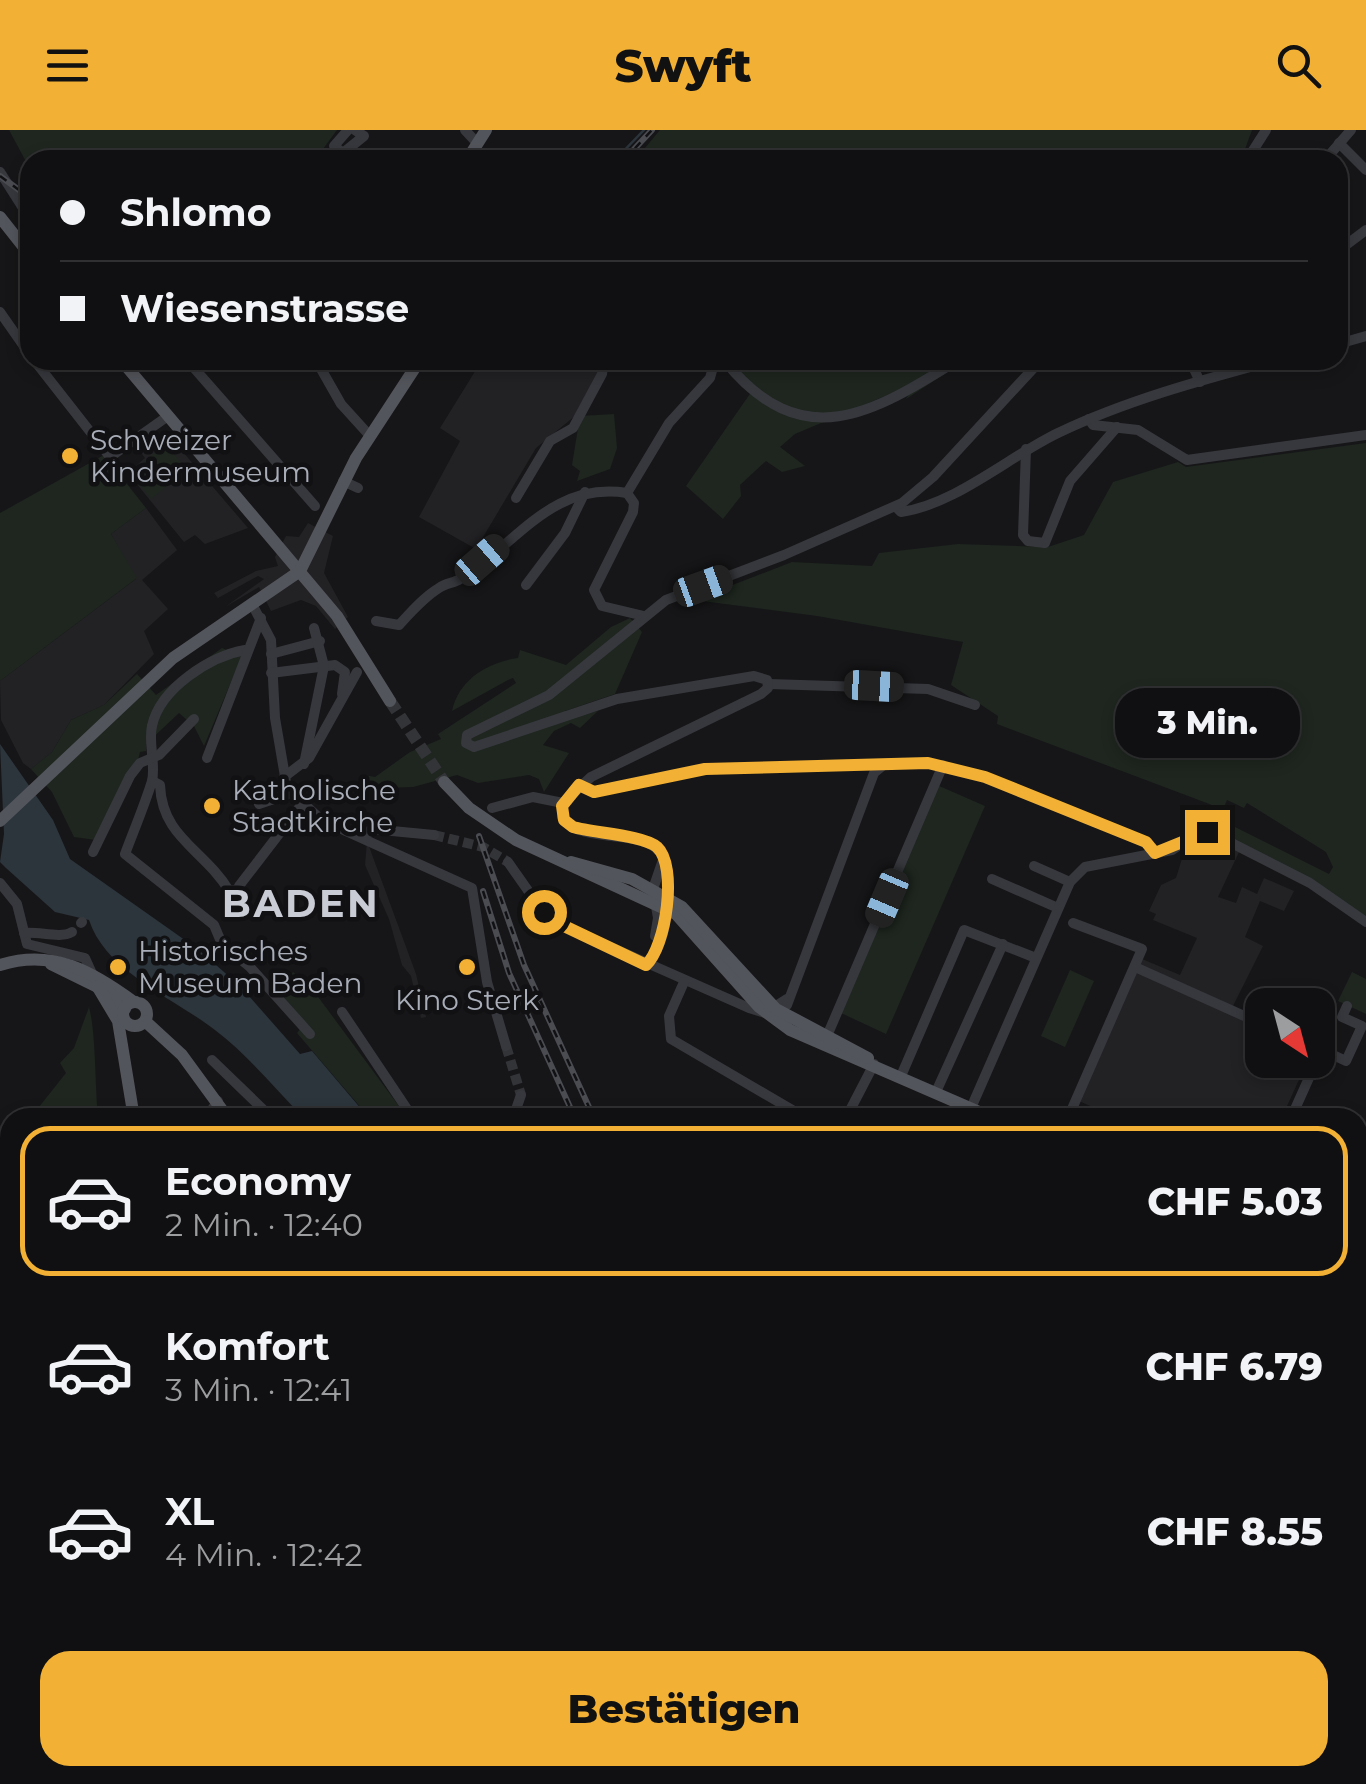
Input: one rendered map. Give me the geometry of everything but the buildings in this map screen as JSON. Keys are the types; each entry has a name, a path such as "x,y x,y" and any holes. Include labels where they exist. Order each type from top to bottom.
{"main road":[{"path":"473,150 486,130"},
{"path":"0,217 20,242"},
{"path":"129,370 300,571 352,638 390,701"},
{"path":"0,821 193,642 300,571 343,482 413,370"},
{"path":"444,782 492,825 568,862 584,863 660,899 816,1043 874,1064 971,1108"},
{"path":"0,965 50,962 95,979 131,1017 182,1054 222,1108"},
{"path":"774,1008 857,1050 874,1064"},
{"path":"131,1017 126,1051 133,1108"}],"street":[{"path":"465,130 478,143"},
{"path":"1333,150 1351,130"},
{"path":"1340,143 1347,150"},
{"path":"1348,151 1366,170"},
{"path":"0,172 20,204"},
{"path":"0,312 20,341"},
{"path":"41,370 110,457 168,416"},
{"path":"195,370 315,506"},
{"path":"322,370 341,404 370,436"},
{"path":"516,498 550,441 573,428 603,370"},
{"path":"626,493 669,423 710,378 712,370"},
{"path":"733,370 770,401 802,414 833,417 881,406 941,370"},
{"path":"975,705 928,689 768,684 759,676 632,695 500,735 474,747 467,744 468,733 549,695 666,600 896,506 932,476 1032,370"},
{"path":"1195,370 1200,382"},
{"path":"896,506 901,512 924,506 1089,419 1241,370"},
{"path":"1089,419 1093,425 1138,430 1188,460 1366,435"},
{"path":"1026,449 1022,536 1028,541 1045,542 1070,482 1117,427"},
{"path":"343,482 358,488"},
{"path":"376,621 399,624 442,585 459,580 506,539 586,491 626,493"},
{"path":"526,585 565,533 586,491"},
{"path":"626,493 634,509 594,594 602,606 644,616"},
{"path":"252,606 270,637 271,674 289,794 317,816"},
{"path":"207,758 231,704 245,650 261,618"},
{"path":"304,764 324,666 314,628"},
{"path":"271,654 320,642"},
{"path":"245,650 223,654 167,699 152,725 152,781 124,854 214,925 222,944 260,977 310,1034"},
{"path":"271,674 336,665 351,672 304,764 284,777"},
{"path":"646,965 662,936 664,857 652,844 573,827 562,817 562,803 579,785 761,694 768,684"},
{"path":"94,852 130,776 140,763 151,759 194,719"},
{"path":"579,785 594,792 705,769 943,765 1146,842 1155,853"},
{"path":"827,1036 943,765"},
{"path":"513,867 552,919 684,982 774,1008 793,980 872,768"},
{"path":"152,781 160,785 166,822 211,865 230,892 251,874 302,804"},
{"path":"259,804 289,794"},
{"path":"492,808 533,797 562,803"},
{"path":"328,823 470,886 478,906 487,984 506,1046"},
{"path":"364,838 371,829 434,835"},
{"path":"971,1108 1070,882 1085,866 1174,848 1199,832 1212,832 1310,883 1366,922"},
{"path":"1034,866 1070,882"},
{"path":"992,879 1058,908"},
{"path":"0,883 17,904 29,946 81,956 95,979"},
{"path":"1072,1108 1142,949 1073,923"},
{"path":"24,933 46,931 62,936 78,926"},
{"path":"901,1076 965,929 1036,958"},
{"path":"936,1092 1004,944"},
{"path":"1135,967 1245,1016"},
{"path":"684,982 669,1016 672,1039 789,1108"},
{"path":"1335,1059 1346,1061 1361,1041 1362,1026 1342,1017 1347,1006"},
{"path":"342,1012 406,1108"},
{"path":"212,1060 262,1108"},
{"path":"851,1108 874,1064"},
{"path":"1295,1108 1308,1078"},
{"path":"516,1108 521,1095"},
{"path":"214,1108 218,1102"}],"shaded area":[{"path":"9,130 337,130 322,150 20,150"},
{"path":"660,130 1252,130 1245,150 643,150"},
{"path":"476,370 603,370 587,406 536,448 476,549 419,517 460,441 440,428"},
{"path":"738,370 951,370 906,399 916,383 795,434 780,447 805,466 782,472 766,461 740,485 741,496 723,519 686,486 754,388"},
{"path":"614,414 617,448 610,469 577,481 580,471 572,465 580,416"},
{"path":"165,431 248,528 205,544 195,535 184,542 128,473 145,458 140,451"},
{"path":"1366,443 1366,922 1319,889 1203,831 1212,805 997,724 998,716 951,685 963,642 817,616 694,600 792,562 872,566 879,553 958,544 1048,547 1084,535 1113,482 1178,462 1186,467","holes":["1227,800 1244,808 1247,803 1326,852 1333,867 1329,874 1219,819"]},
{"path":"166,444 187,470 151,499 130,473"},
{"path":"104,455 146,508 111,534 137,578 0,681 0,513"},
{"path":"146,508 177,550 142,580 168,609 144,631 154,654 104,705 71,720 52,752 31,769 23,763 1,720 0,681 136,579 111,534"},
{"path":"308,523 333,536 324,573 348,617 335,629 316,606 301,600 271,611 259,587 225,607 264,579 258,576 218,598 214,593 256,571 278,566 275,557 286,536 299,537"},
{"path":"630,618 642,632 615,694 565,711 574,717 598,711 580,728 571,723 554,731 543,745 569,753 544,792 539,779 529,775 478,783 457,775 413,787 353,789 364,775 375,777 410,752 441,739 438,734 516,683 513,678 508,680 452,711 461,690 476,674 496,663 518,658 520,650 566,665 611,627"},
{"path":"222,648 242,656 204,746 194,726 179,713 146,744 146,751 140,752 135,772 96,840 74,837 52,792 31,769 52,752 71,720 104,705 137,674 156,695"},
{"path":"0,744 53,820 70,859 199,950 241,987 300,1054 312,1051 360,1108 294,1108 227,1039 110,955 89,920 55,912 0,862 4,834"},
{"path":"937,785 985,806 886,1034 841,1013"},
{"path":"1210,838 1239,852 1218,897 1236,903 1242,887 1257,894 1264,878 1294,891 1284,911 1260,901 1245,937 1263,946 1233,1006 1245,1012 1245,1078 1300,1078 1286,1108 1095,1108 1079,1101 1135,956 1180,975 1197,938 1153,920 1156,914 1149,911 1161,885 1176,878 1185,849 1197,839"},
{"path":"367,841 416,974 426,1017 421,1018 411,976 402,965 389,919 365,865"},
{"path":"1070,970 1094,981 1065,1047 1041,1036"},
{"path":"293,972 313,990 400,1108 361,1108 297,1033 305,1023 279,991"},
{"path":"1352,972 1366,979 1366,1014 1338,1001"},
{"path":"89,1007 98,1108 38,1108 66,1073 60,1063 74,1048"}],"waterway":[{"path":"625,150 644,130"}],"tunnel":[{"path":"390,701 444,782"},
{"path":"434,835 483,847 508,862"},
{"path":"506,1046 521,1095"}],"railway":[{"path":"633,150 652,130"},
{"path":"0,176 20,191"},
{"path":"479,836 524,965 589,1108"},
{"path":"483,891 509,973 570,1108"}],"place":[{"name":"Schweizer Kindermuseum","path":"70,456"},
{"name":"Katholische Stadtkirche","path":"212,806"},
{"name":"Historisches Museum Baden","path":"118,967"},
{"name":"Kino Sterk","path":"467,967"}],"district":[{"name":"BADEN","path":"301,904"}],"route":[{"path":"544,912 562,925 646,965 662,936 666,919 668,869 662,854 652,844 573,827 564,820 562,806 579,785 594,792 701,770 928,763 957,767 995,781 1146,842 1155,853 1207,832"}]}
